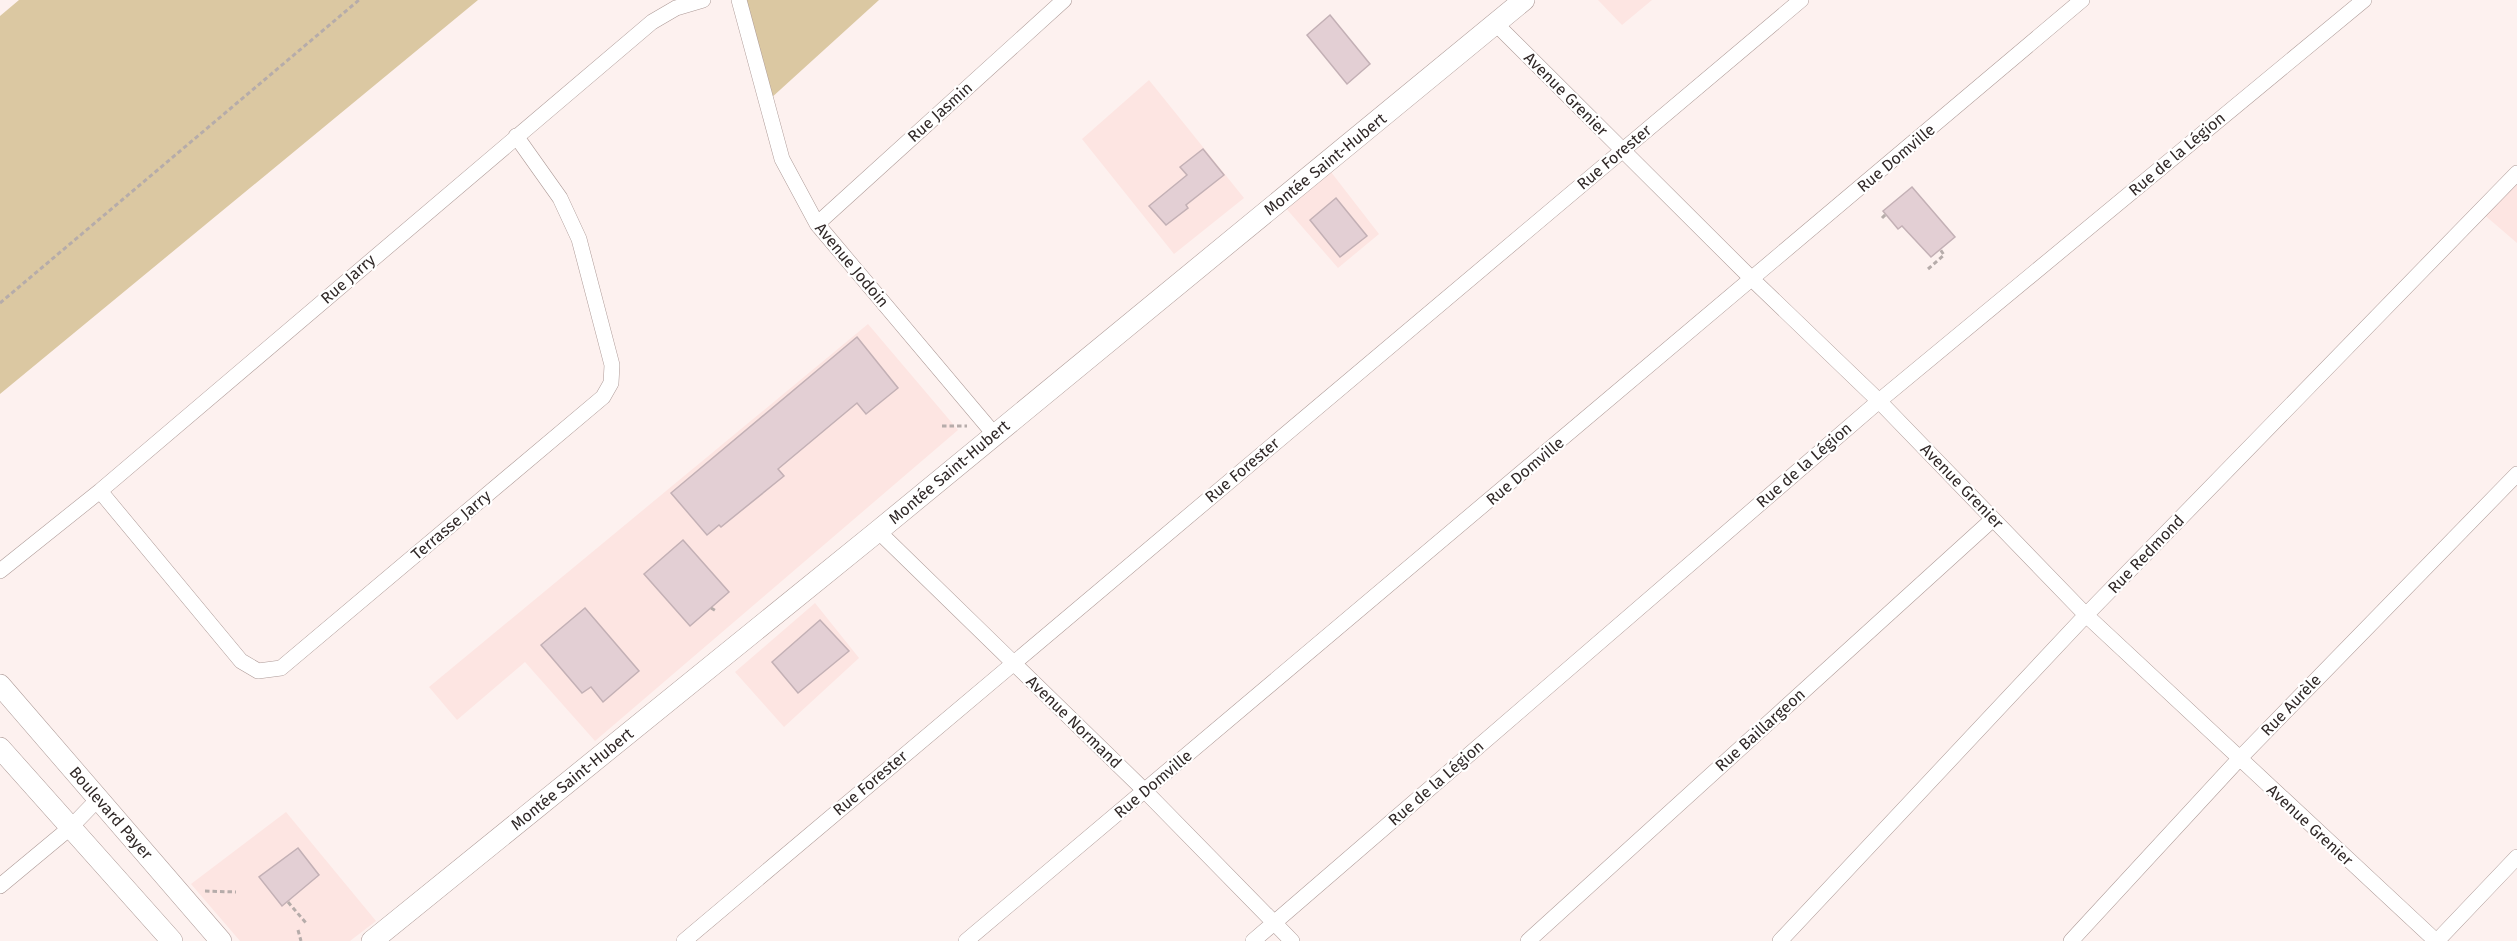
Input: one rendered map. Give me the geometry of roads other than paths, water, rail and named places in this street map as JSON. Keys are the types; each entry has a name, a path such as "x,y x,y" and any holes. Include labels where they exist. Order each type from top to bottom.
{"street":[{"name":"Rue Jarry","path":"0,571 100,491 652,22 676,8 703,0"},
{"name":"Avenue Jodoin","path":"739,0 782,159 817,224 994,434"},
{"name":"Rue Jasmin","path":"817,224 1064,0"},
{"name":"Montée Saint-Hubert","path":"372,941 878,531 1524,0"},
{"name":"Rue Forester","path":"684,941 1801,0"},
{"name":"Rue Domville","path":"966,941 1753,280 2082,0"},
{"name":"Rue de la Légion","path":"1253,941 1880,400 2364,0"},
{"name":"Avenue Grenier","path":"1496,24 1753,280 1880,400 2086,615 2436,941"},
{"name":"Terrasse Jarry","path":"100,491 241,661 258,671 281,668 603,397 611,383 612,365 579,239 560,198 516,136"},
{"name":"Rue Redmond","path":"1780,941 2086,615 2517,173"},
{"name":"Rue Aurèle","path":"2070,941 2239,759 2517,474"},
{"name":"Rue Baillargeon","path":"1528,941 1993,519"},
{"name":"Avenue Normand","path":"878,531 1145,791 1292,941"},
{"name":"Boulevard Payer","path":"0,685 221,941"},
{"path":"0,748 172,941"},
{"path":"0,886 71,827 99,798"},
{"path":"2436,941 2517,857"}]}
